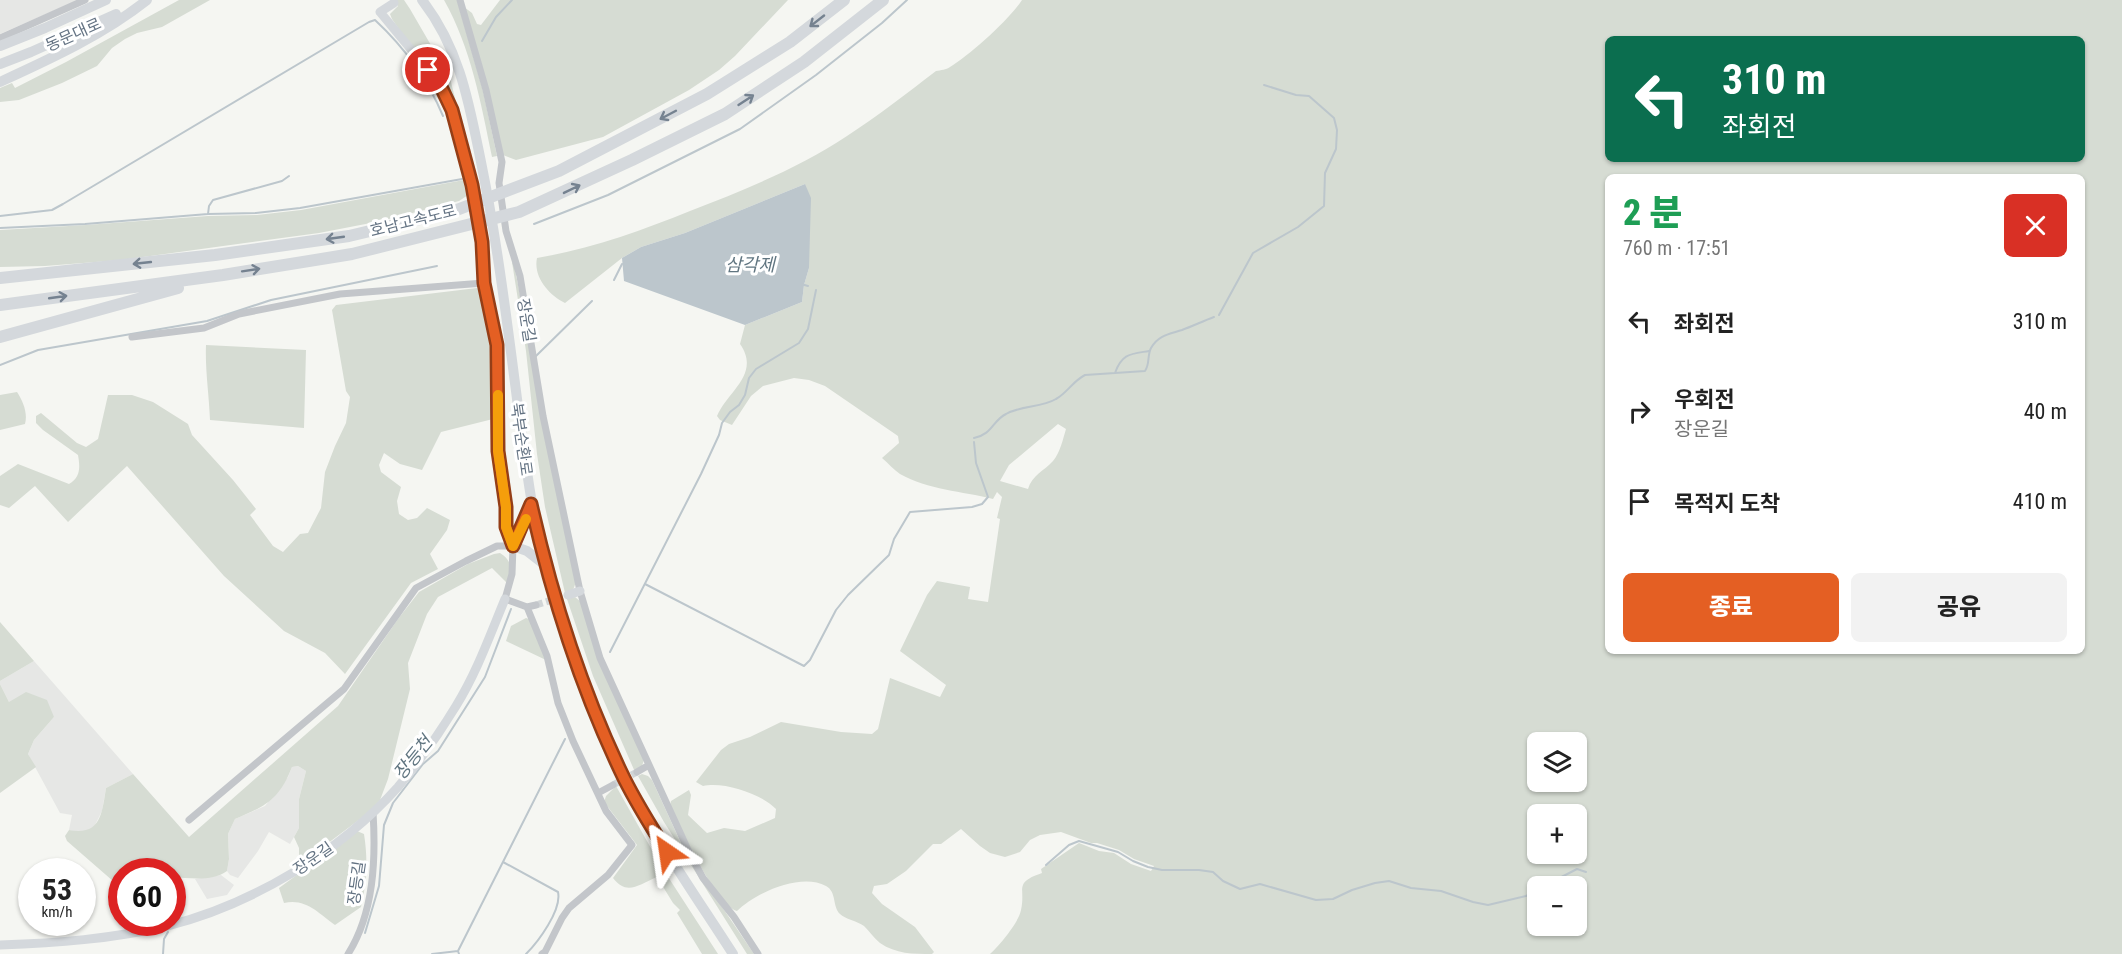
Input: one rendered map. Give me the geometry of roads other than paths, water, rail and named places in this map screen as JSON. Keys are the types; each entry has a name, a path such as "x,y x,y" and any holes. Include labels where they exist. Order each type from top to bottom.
{"highway":[{"name":"호남고속도로","path":"0,278 215,255 349,236 454,211 559,171 707,94 790,42 844,0"},
{"name":"호남고속도로","path":"0,305 223,275 352,254 519,212 545,202 725,114 804,62 884,0"},
{"name":"호남고속도로","path":"0,269 75,270"},
{"name":"호남고속도로","path":"0,337 223,275"}],"main road":[{"name":"동문대로","path":"0,46 106,0"},
{"name":"동문대로","path":"0,64 92,26 146,0"},
{"path":"0,82 81,42 135,10 146,0"},
{"name":"북부순환로","path":"422,0 444,35 465,84 490,208 531,504 545,565 577,670 622,774 650,824 733,954"},
{"path":"531,504 513,546 527,551 545,565"}],"street":[{"path":"0,38 85,0"},
{"name":"장운길","path":"459,0 486,90 502,162 499,183 506,231 520,276 543,416 580,591 600,658 664,801 698,870 734,917 758,954"},
{"name":"장운길","path":"0,945 70,942 168,926 219,909 300,869 373,812 411,770 457,705 480,662 505,599 512,574 513,546 506,527 506,507 498,451 497,345 484,283 482,242 472,185 452,110 442,89 380,12 394,3"},
{"path":"132,337 204,328 239,314 340,294 484,283"},
{"path":"189,820 344,688 416,588 497,546 513,546"},
{"path":"568,595 580,591"},
{"path":"505,599 527,607 536,605"},
{"path":"527,607 547,656 558,703 573,741 606,811 632,845 608,875 569,908 542,954"},
{"path":"637,772 649,765"},
{"path":"598,793 613,785"},
{"name":"장등길","path":"348,954 364,916 372,886 375,834 373,812"}],"water":[{"name":"삼각제","path":"805,184 811,198 809,268 802,302 745,325 624,281 622,258 641,247 685,233"}],"waterway":[{"path":"482,41 496,17 512,0"},
{"path":"534,224 608,195 740,129 816,75 882,23 907,0"},
{"path":"0,216 52,210 375,20 396,41 414,65 443,116"},
{"path":"1219,315 1253,253 1298,227 1324,206 1325,173 1336,149 1337,130 1334,118 1309,96 1296,95 1264,85"},
{"path":"208,214 213,200 282,181 289,176"},
{"path":"0,228 208,214 256,213 300,208 462,179"},
{"name":"장등천","path":"614,280 622,264"},
{"path":"0,365 38,350 207,321 271,300 437,266"},
{"path":"801,284 808,286"},
{"path":"610,652 701,474 722,423 739,405 745,395 749,378 756,369 799,343 808,329 816,290"},
{"name":"장등천","path":"536,356 592,301"},
{"path":"974,438 985,434 1006,414 1056,399 1085,375 1145,371 1150,351 1157,340 1214,317"},
{"path":"1115,373 1124,358 1149,351"},
{"path":"645,584 804,666 810,660 836,610 889,555 894,539 910,512 972,507 982,504 988,497 976,463 974,442"},
{"name":"장등천","path":"365,933 379,886 384,825 393,803 423,764 438,751 485,677 511,609"},
{"path":"458,951 565,739"},
{"path":"1046,865 1069,845 1079,841 1118,852 1148,867 1162,870 1213,872 1223,881 1240,889 1260,884 1316,900 1333,899 1352,890 1389,881 1411,888 1441,891 1488,905 1527,896"},
{"path":"503,862 558,892 553,916 537,942 526,954"},
{"path":"1563,876 1577,869 1586,872"},
{"path":"163,954 166,936"},
{"path":"432,954 458,951 459,954"}],"tunnel":[{"path":"536,605 568,595"},
{"path":"613,785 637,772"}]}
